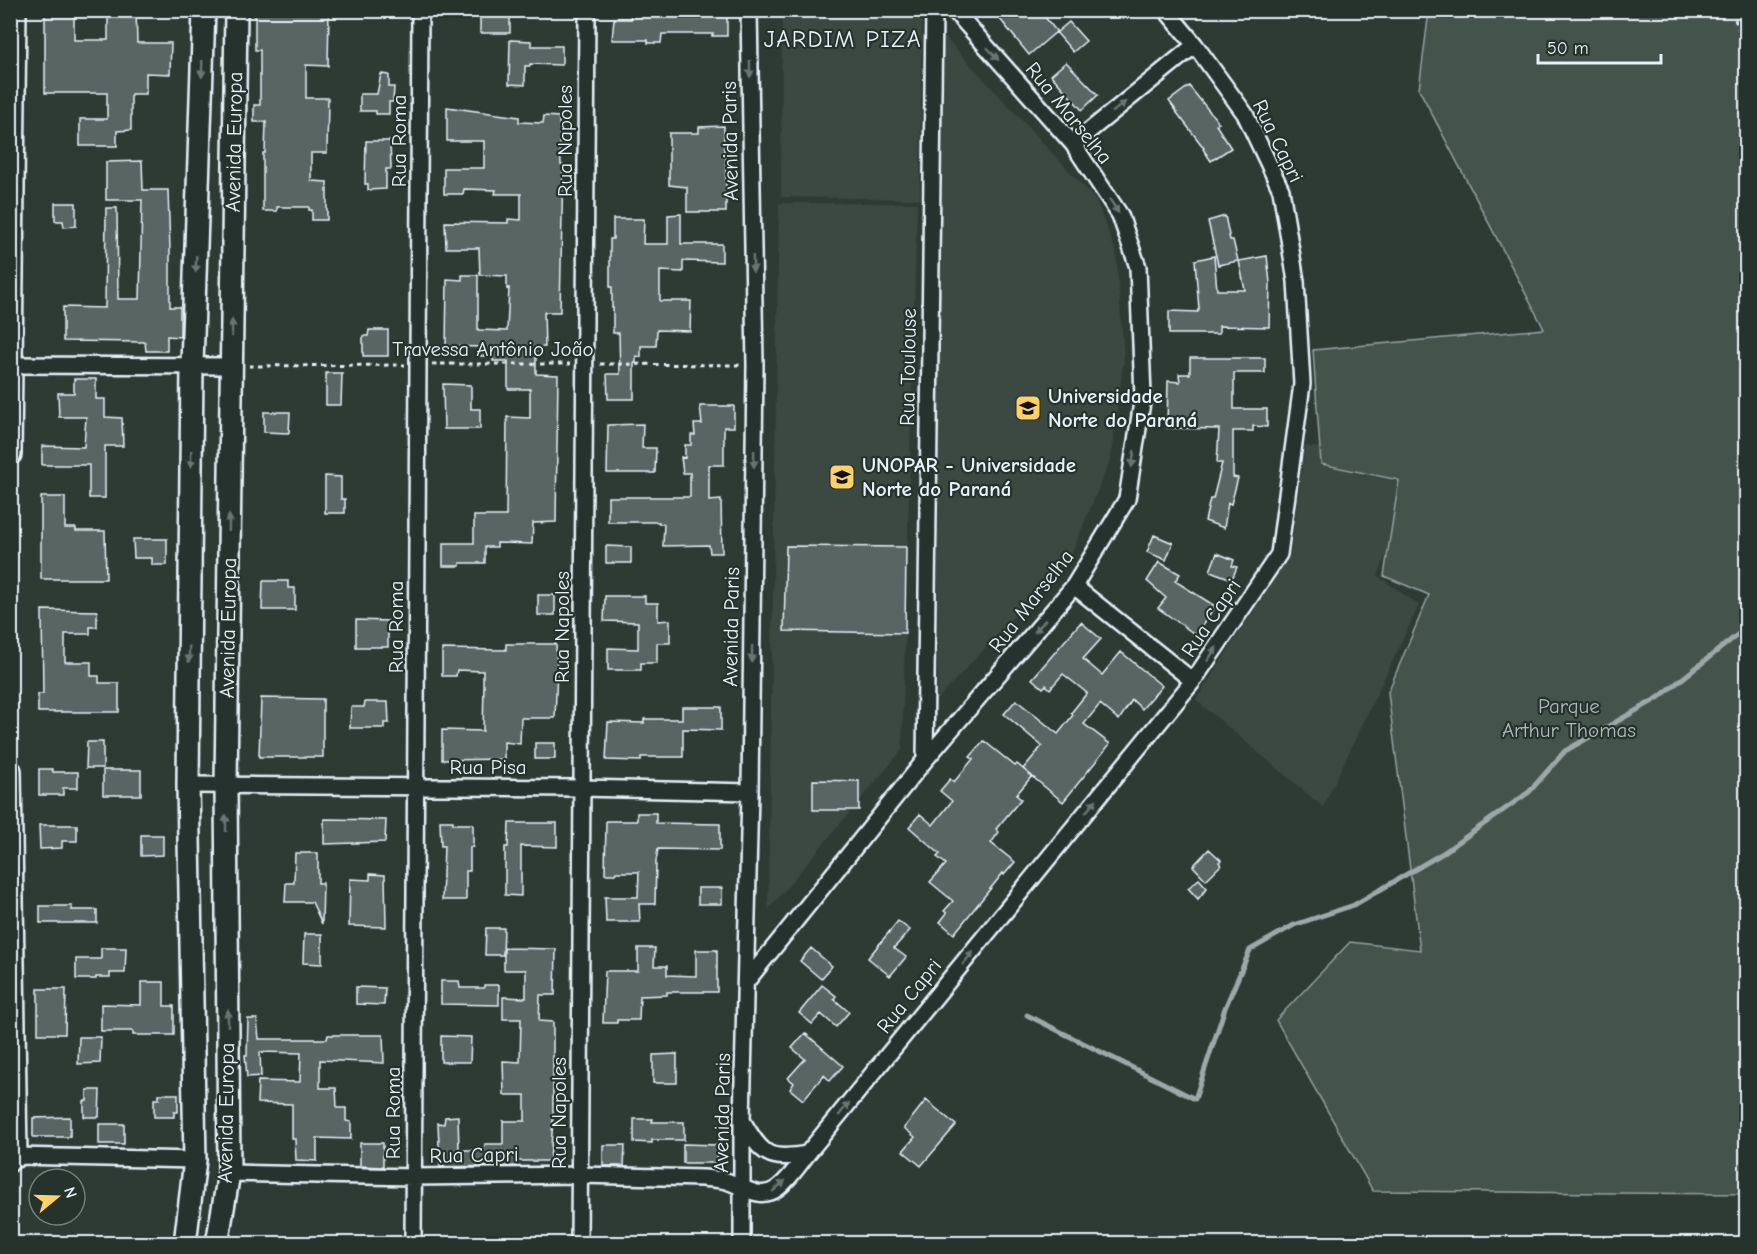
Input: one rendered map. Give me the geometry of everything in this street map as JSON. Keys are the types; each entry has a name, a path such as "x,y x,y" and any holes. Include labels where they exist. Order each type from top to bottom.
{"main road":[{"path":"10,454 15,10"},
{"name":"Avenida Europa","path":"185,1244 195,1160 188,785 192,365 204,10"},
{"name":"Avenida Europa","path":"216,1244 229,1173 226,785 236,10"},
{"path":"10,771 13,1160"}],"street":[{"name":"Rua Roma","path":"413,1244 420,10"},
{"name":"Rua Napoles","path":"579,1244 587,10"},
{"name":"Avenida Paris","path":"742,1244 741,1186 750,792 755,365 749,10"},
{"name":"Rua Toulouse","path":"925,760 934,10"},
{"name":"Rua Marselha","path":"746,982 925,760 1074,586 1126,499 1143,396 1138,267 1120,215 1073,144 954,10"},
{"name":"Rua Capri","path":"229,1173 413,1177 580,1175 703,1178 723,1180 760,1195 770,1193 781,1186 1193,681 1279,554 1302,384 1296,281 1281,190 1245,114 1195,45 1166,10"},
{"path":"1073,144 1195,45"},
{"path":"11,365 231,366"},
{"path":"1074,586 1193,681"},
{"name":"Rua Pisa","path":"188,785 582,788 750,792"},
{"path":"742,1121 755,1143 765,1152 791,1157 807,1154"},
{"path":"13,1160 195,1160"}],"path":[{"path":"1735,19 1746,49"},
{"name":"Travessa Antônio João","path":"231,366 755,365"}],"shaded area":[{"path":"782,11 920,11 922,14 920,199 781,197"},
{"name":"Universidade Norte do Paraná","path":"941,33 1096,200 1116,252 1124,358 1111,458 1071,555 937,700"},
{"name":"UNOPAR - Universidade Norte do Paraná","path":"779,203 917,203 902,750 768,910"},
{"path":"1305,446 1422,457 1378,576 1419,605 1323,807 1196,700 1290,554"}],"green space":[{"name":"Parque Arthur Thomas","path":"1429,11 1746,11 1746,1194 1373,1191 1276,1020 1350,942 1420,950 1388,692 1429,595 1384,576 1399,480 1321,464 1313,350 1544,329 1419,89"}],"building":[{"path":"45,10 72,10 74,40 108,40 108,10 136,10 137,43 171,43 170,74 146,73 146,94 131,94 131,130 117,131 117,146 80,146 80,119 107,119 107,93 45,93"},
{"path":"255,10 329,10 328,66 306,65 306,98 328,98 327,153 311,153 311,181 327,182 327,220 312,220 312,210 309,210 309,207 277,207 277,211 263,211 263,153 265,153 266,122 254,122 254,105 260,105 260,50 255,50"},
{"path":"480,10 510,10 510,33 480,33"},
{"path":"639,10 727,10 727,36 662,34 661,43 648,43 648,40 612,40 614,19 631,19 630,12 639,13"},
{"path":"1010,10 1039,10 1057,32 1069,22 1086,41 1073,52 1056,32 1029,55 1000,19"},
{"path":"510,40 531,41 531,46 562,46 562,65 530,64 530,66 525,66 525,85 509,84"},
{"path":"1066,62 1098,95 1082,110 1051,75"},
{"path":"381,74 389,75 389,87 394,87 393,102 389,102 389,114 360,111 360,94 377,94"},
{"path":"1189,86 1219,123 1216,125 1231,148 1211,161 1169,101"},
{"path":"447,107 519,117 519,122 543,123 544,116 559,117 561,165 563,165 560,312 544,312 545,347 536,347 536,374 558,375 556,522 533,523 532,544 497,543 497,547 485,547 485,563 460,563 460,566 443,566 443,543 474,543 474,516 506,516 507,417 530,418 530,389 508,389 508,361 493,361 493,356 480,356 480,347 446,346 447,279 462,280 462,275 478,275 478,330 507,331 509,288 507,289 507,276 480,275 479,248 446,248 445,222 508,223 508,219 521,220 521,194 495,194 496,190 464,189 463,194 444,194 444,168 484,168 484,141 447,141"},
{"path":"724,126 726,212 687,212 687,187 669,185 669,133 699,133 699,127"},
{"path":"366,141 390,141 391,169 386,169 386,189 368,190 368,184 365,184"},
{"path":"142,161 143,190 168,190 170,307 180,307 180,337 167,336 167,351 146,351 145,342 63,341 63,307 105,308 106,208 117,208 118,299 140,299 142,200 106,200 106,162"},
{"path":"55,203 76,203 76,226 64,227 63,221 55,221"},
{"path":"681,214 681,244 722,244 722,262 683,261 683,272 660,271 660,301 691,301 690,331 657,330 656,346 641,346 641,357 636,356 634,399 608,399 607,374 620,374 619,333 613,333 612,287 610,287 610,239 613,239 613,219 644,219 643,244 668,244 668,215"},
{"path":"1225,216 1230,240 1233,240 1238,261 1218,265 1208,221"},
{"path":"1214,256 1217,290 1245,290 1239,261 1267,256 1270,283 1269,327 1219,326 1219,334 1169,334 1169,311 1198,312 1195,260"},
{"path":"369,330 388,330 388,356 363,356 363,336 368,336"},
{"path":"1190,358 1265,358 1265,373 1234,373 1234,409 1267,409 1267,427 1253,426 1253,431 1233,431 1233,477 1238,478 1231,504 1228,503 1224,528 1205,521 1222,463 1217,463 1219,429 1167,428 1168,381 1180,382 1179,374 1190,374"},
{"path":"326,373 342,373 341,405 326,405"},
{"path":"74,379 96,379 96,399 105,399 105,417 122,418 123,446 105,446 105,498 89,498 89,465 42,465 42,446 84,447 86,417 59,417 58,393 74,393"},
{"path":"443,384 471,385 471,409 480,409 480,429 444,429"},
{"path":"700,406 734,406 734,427 724,427 724,465 709,465 709,501 721,500 722,553 710,553 709,545 663,546 664,524 659,524 659,522 608,522 608,497 690,497 690,473 683,473 681,457 685,458 685,445 691,445 691,435 695,435 694,424 702,424"},
{"path":"264,412 290,412 289,433 264,432"},
{"path":"643,424 642,448 656,448 655,473 607,473 608,425"},
{"path":"325,476 341,477 341,499 345,499 345,513 325,513"},
{"path":"41,497 65,497 65,528 76,528 76,531 105,531 106,579 41,579"},
{"path":"1154,535 1173,543 1166,560 1147,552"},
{"path":"133,539 167,539 167,565 152,565 152,558 134,558"},
{"path":"606,546 631,547 631,563 606,563"},
{"path":"786,546 906,547 905,633 784,631"},
{"path":"1217,553 1234,560 1232,566 1237,567 1232,579 1210,571"},
{"path":"1159,562 1180,574 1175,581 1215,606 1196,635 1158,608 1166,598 1147,581"},
{"path":"263,581 288,581 288,588 295,588 295,610 262,610"},
{"path":"538,595 555,595 555,615 538,615"},
{"path":"605,596 645,596 645,603 658,603 658,621 670,620 670,643 657,643 657,663 641,663 641,670 608,670 608,648 638,649 638,622 604,621"},
{"path":"42,610 97,611 97,627 90,627 90,634 65,634 65,662 91,662 91,676 99,676 99,683 119,683 119,712 38,712 38,694 43,694"},
{"path":"356,620 388,621 388,647 356,647"},
{"path":"1081,622 1101,639 1083,659 1102,675 1121,652 1162,686 1142,709 1132,700 1119,720 1100,704 1084,724 1110,744 1063,802 1023,769 1042,746 1004,714 1016,700 1058,734 1087,693 1063,674 1050,689 1046,685 1043,688 1032,679"},
{"path":"506,644 556,644 555,718 521,718 520,744 504,742 504,759 442,760 442,730 483,731 484,685 483,671 457,670 456,676 442,676 442,649 506,650"},
{"path":"261,698 323,699 323,757 259,757"},
{"path":"365,702 388,702 389,723 384,723 384,728 350,728 351,707 364,707"},
{"path":"682,707 721,707 721,730 683,729 683,757 641,757 641,761 606,760 608,722 644,723 644,719 682,719"},
{"path":"984,741 1015,766 1017,764 1032,776 1016,795 1021,799 996,829 999,832 991,843 1015,862 1004,875 1003,873 954,934 940,922 947,913 944,911 953,901 930,882 946,864 937,857 940,854 909,827 920,814 933,825 952,801 940,791 950,779 954,782 973,759 970,757"},
{"path":"87,742 103,742 103,768 86,768"},
{"path":"535,743 555,743 555,759 535,759"},
{"path":"39,769 52,769 53,772 78,772 78,788 63,788 63,795 39,795"},
{"path":"103,770 141,770 141,795 103,795"},
{"path":"813,780 859,781 859,810 813,810"},
{"path":"637,813 656,813 656,823 720,824 720,850 658,849 655,904 639,904 640,922 606,922 605,897 638,897 639,872 605,874 606,821 637,821"},
{"path":"324,819 386,820 385,842 324,844"},
{"path":"440,821 453,821 453,824 473,824 470,871 466,871 466,900 442,900 444,846 441,846"},
{"path":"509,823 557,823 557,847 521,846 521,896 505,895 505,847 508,847"},
{"path":"39,825 77,825 77,841 62,841 62,848 40,849"},
{"path":"141,835 163,835 163,855 141,856"},
{"path":"1209,849 1221,860 1219,862 1221,865 1206,880 1193,866"},
{"path":"295,853 318,853 318,883 323,883 322,924 312,902 285,902 286,883 294,883"},
{"path":"370,874 385,875 386,927 349,926 350,879 370,880"},
{"path":"1199,879 1207,888 1198,899 1188,888"},
{"path":"698,888 722,888 722,904 698,904"},
{"path":"40,906 72,906 72,910 97,910 97,923 40,923"},
{"path":"898,921 910,930 894,948 906,957 890,976 868,958"},
{"path":"486,928 504,928 503,955 485,955"},
{"path":"304,934 322,934 322,964 303,963"},
{"path":"101,948 126,948 125,973 110,973 110,977 96,977 96,979 76,979 76,959 101,959"},
{"path":"504,948 556,949 555,995 540,995 539,1021 553,1022 553,1120 550,1161 516,1161 516,1166 440,1167 438,1123 444,1124 445,1117 458,1116 459,1150 484,1150 485,1144 503,1144 503,1121 525,1121 525,1095 504,1095 503,1061 520,1062 521,1019 503,1019 503,997 526,998 526,970 504,970"},
{"path":"638,948 655,948 654,966 667,966 667,975 696,976 696,950 717,950 717,992 667,992 667,995 640,996 639,1020 617,1020 617,1023 603,1023 605,971 638,971"},
{"path":"811,948 832,966 821,979 800,961"},
{"path":"441,981 459,981 460,988 484,988 484,985 499,985 499,1005 441,1004"},
{"path":"141,982 164,982 164,1006 174,1006 174,1035 133,1035 133,1031 101,1031 101,1004 141,1005"},
{"path":"822,985 836,996 834,999 849,1012 836,1027 821,1014 812,1024 799,1013"},
{"path":"356,987 385,988 384,1005 356,1004"},
{"path":"38,989 66,989 65,1034 38,1034"},
{"path":"248,1019 257,1019 259,1039 327,1039 328,1035 383,1035 384,1063 320,1060 320,1088 336,1088 337,1108 346,1108 346,1121 351,1122 351,1139 317,1138 317,1161 296,1160 295,1139 292,1139 292,1104 257,1103 258,1081 300,1082 301,1053 260,1052 261,1076 247,1077 245,1055 247,1055"},
{"path":"805,1033 843,1066 830,1081 824,1075 803,1100 790,1089 794,1083 788,1078 805,1059 792,1048"},
{"path":"441,1036 471,1037 470,1062 441,1062"},
{"path":"79,1037 101,1037 100,1063 78,1064"},
{"path":"677,1054 677,1083 653,1083 653,1055"},
{"path":"87,1090 100,1090 99,1117 84,1117"},
{"path":"159,1094 178,1094 178,1112 174,1112 174,1117 154,1117 154,1099 159,1099"},
{"path":"926,1100 956,1125 921,1166 903,1151 915,1137 904,1128"},
{"path":"70,1117 70,1137 33,1137 33,1118"},
{"path":"634,1119 653,1119 652,1122 684,1122 684,1140 634,1142"},
{"path":"99,1124 124,1124 124,1144 99,1144"},
{"path":"360,1143 383,1143 383,1167 360,1166"},
{"path":"683,1144 718,1145 717,1163 683,1163"},
{"path":"603,1145 625,1145 624,1166 603,1166"}],"waterway":[{"path":"1027,1015 1195,1099 1225,1008 1250,950 1294,925 1354,905 1443,853 1529,792 1565,751 1658,698 1746,628"}],"place":[{"name":"Universidade Norte do Paraná","path":"1028,408"},
{"name":"UNOPAR - Universidade Norte do Paraná","path":"842,477"}],"district":[{"name":"JARDIM PIZA","path":"843,39"}]}
